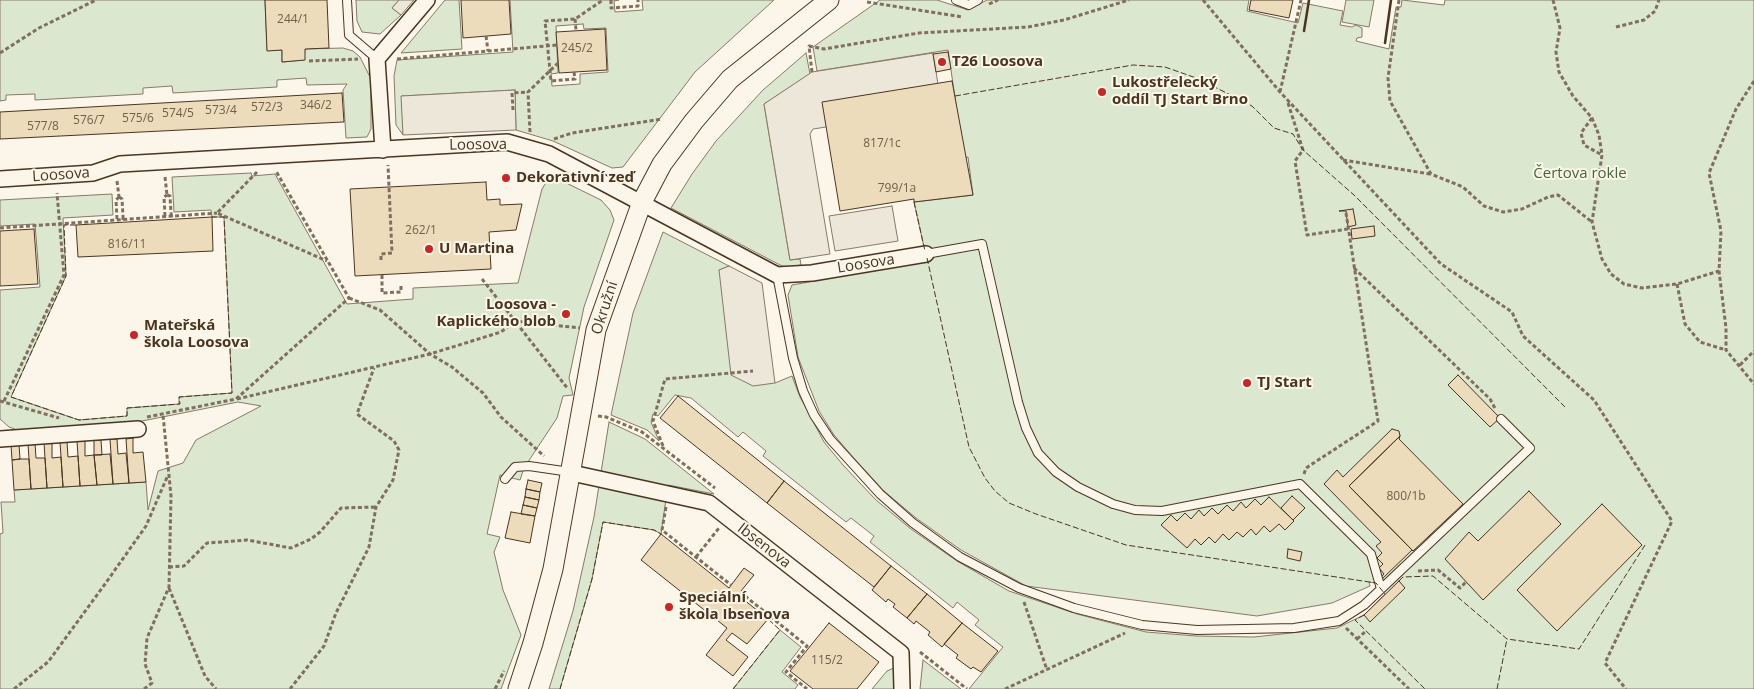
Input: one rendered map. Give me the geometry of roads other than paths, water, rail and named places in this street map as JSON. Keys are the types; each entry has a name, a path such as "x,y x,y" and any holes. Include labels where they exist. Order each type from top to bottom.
{"street":[{"path":"383,150 372,59 427,0"},
{"name":"Okružní","path":"518,689 533,643 553,569 563,471 580,413 596,330 642,202 662,164 694,121 730,79 830,0"},
{"name":"Loosova","path":"0,179 93,173 120,164 507,142 549,154 777,275 812,273 926,254"},
{"path":"0,439 138,424"},
{"name":"Ibsenova","path":"563,471 709,503 901,654 902,689"}],"lane":[{"path":"347,0 349,35 372,59"},
{"path":"956,0 969,5 978,0"},
{"path":"926,254 982,244 1018,402 1026,428 1038,454 1056,472 1078,487 1120,506 1135,510 1162,511 1300,484 1371,554 1381,589"},
{"path":"777,275 793,358 803,391 814,415 830,439 880,494 913,523 960,557 1019,588 1074,608 1142,625 1197,630 1253,630 1294,628 1339,621 1364,605 1400,573 1530,448 1501,419"},
{"path":"505,479 516,467 563,471"}],"place":[{"name":"T26 Loosova","path":"942,62"},
{"name":"Lukostřelecký oddíl TJ Start Brno","path":"1102,92"},
{"name":"Dekorativní zeď","path":"506,178"},
{"name":"U Martina","path":"429,249"},
{"name":"Loosova - Kaplického blob","path":"566,314"},
{"name":"Mateřská škola Loosova","path":"134,335"},
{"name":"TJ Start","path":"1247,383"},
{"name":"Speciální škola Ibsenova","path":"669,607"}],"park label":[{"name":"Čertova rokle","path":"1580,174"}]}
